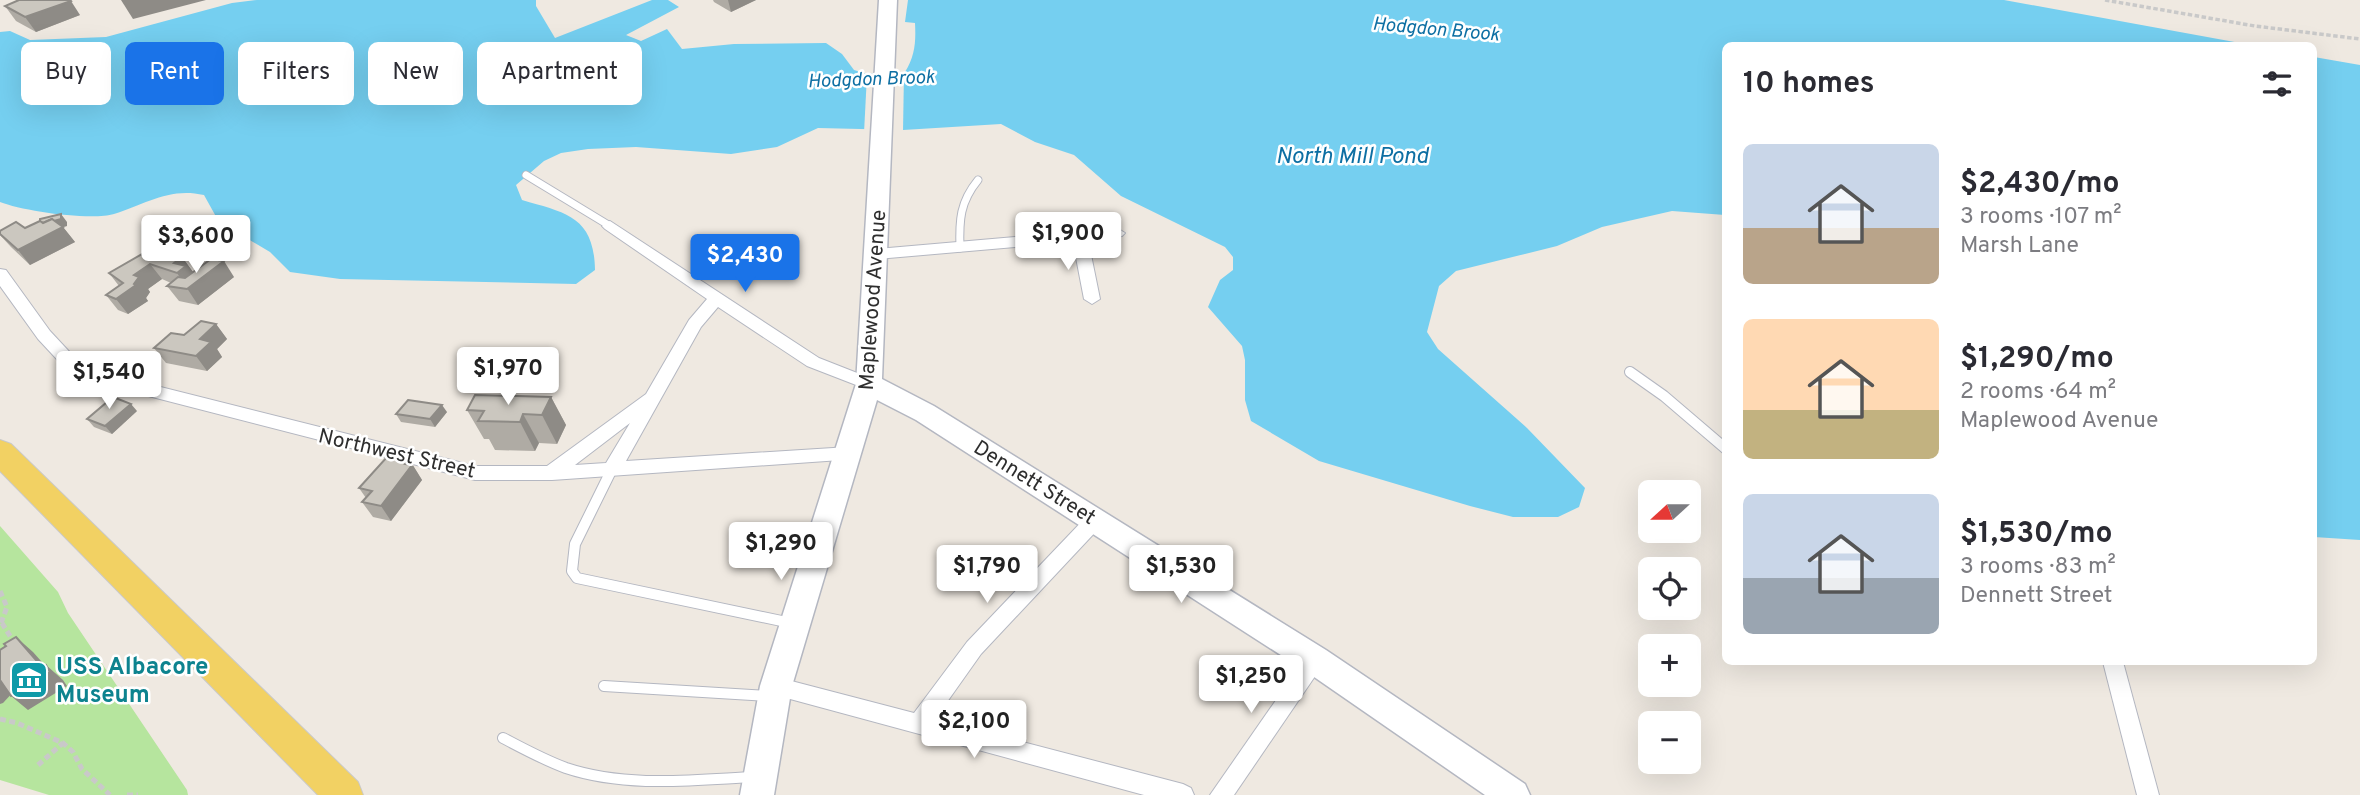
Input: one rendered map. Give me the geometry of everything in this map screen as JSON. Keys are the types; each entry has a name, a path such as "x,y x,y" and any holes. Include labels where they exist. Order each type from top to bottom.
{"main road":[{"path":"0,452 344,795"}],"street":[{"name":"Maplewood Avenue","path":"758,786 775,691 869,384 888,0"},
{"path":"610,226 813,362 869,384"},
{"path":"877,254 1117,233"},
{"path":"1080,237 1092,299"},
{"name":"Northwest Street","path":"0,274 23,310 71,364 100,378 441,466 485,473 552,473 849,454"},
{"path":"612,469 695,324 717,297"},
{"name":"Dennett Street","path":"869,384 925,414 1096,520 1315,660 1513,795"},
{"path":"552,473 655,394"},
{"path":"919,723 974,648 1096,520"},
{"path":"1221,795 1315,660"},
{"path":"2114,665 2148,795"},
{"path":"775,691 919,723 1183,795"}],"lane":[{"path":"526,175 610,226"},
{"path":"960,248 960,208 963,197 978,180"},
{"path":"1630,372 1664,396 1722,446"},
{"path":"612,469 575,544 572,571 577,578 794,623"},
{"path":"604,686 775,691"},
{"path":"503,738 548,761 577,771 617,777 758,786"}],"path":[{"path":"2105,0 2255,26 2360,39"},
{"path":"0,591 7,604 6,616 1,623 18,650"},
{"path":"0,719 17,723 63,743 73,752 82,769 110,795"},
{"path":"38,765 63,743"},
{"path":"127,795 138,795"}],"green space":[{"path":"0,526 58,592 68,613 188,795 49,795 0,780"}],"water":[{"name":"North Mill Pond","path":"257,0 536,0 536,6 555,38 652,0 668,0 679,7 626,35 641,41 667,29 682,49 734,44 826,43 842,54 854,70 867,74 905,72 914,49 915,30 915,23 905,22 908,0 2004,0 2235,42 1722,42 1722,215 1672,211 1602,227 1557,246 1456,271 1439,286 1427,332 1438,349 1527,428 1585,488 1579,507 1558,517 1513,517 1319,461 1251,421 1245,400 1245,360 1242,346 1208,307 1220,280 1233,270 1233,257 1225,247 1121,196 1074,155 1035,142 1001,124 903,130 818,128 777,147 731,154 636,147 561,153 544,161 516,185 522,200 565,214 583,228 590,239 595,270 576,284 340,279 290,272 270,252 219,222 204,195 169,195 103,216 57,214 0,202 0,32 10,31 30,40 106,37 232,3"},
{"path":"2317,58 2360,65 2360,540 2317,537"}],"pier":[{"path":"904,72 903,131 864,133 867,75"}],"building":[{"path":"19,0 71,1 25,17 5,6"},
{"path":"61,214 61,219 43,223 40,221 40,219"},
{"path":"52,219 63,227 18,250 0,234 0,231 16,222 25,228"},
{"path":"156,246 182,257 174,263 186,266 177,273 150,264 134,275 139,277 134,284 136,285 116,299 106,295 123,283 109,273"},
{"path":"211,259 224,261 187,289 167,286 178,277 185,278"},
{"path":"201,321 216,324 200,339 211,342 196,356 154,348 171,333 184,335"},
{"path":"475,395 551,397 542,415 523,414 520,422 478,421 484,411 467,410"},
{"path":"113,397 131,404 105,426 87,419"},
{"path":"408,400 442,405 430,419 396,414"},
{"path":"387,457 409,459 405,464 412,465 381,506 362,502 372,491 359,488"},
{"path":"16,637 42,667 46,665 50,672 11,696 0,680 0,650 6,646 4,644"}],"place":[{"name":"USS Albacore Museum","path":"29,680"}],"water label":[{"name":"Hodgdon Brook","path":"1436,28"},
{"name":"Hodgdon Brook","path":"871,78"}]}
